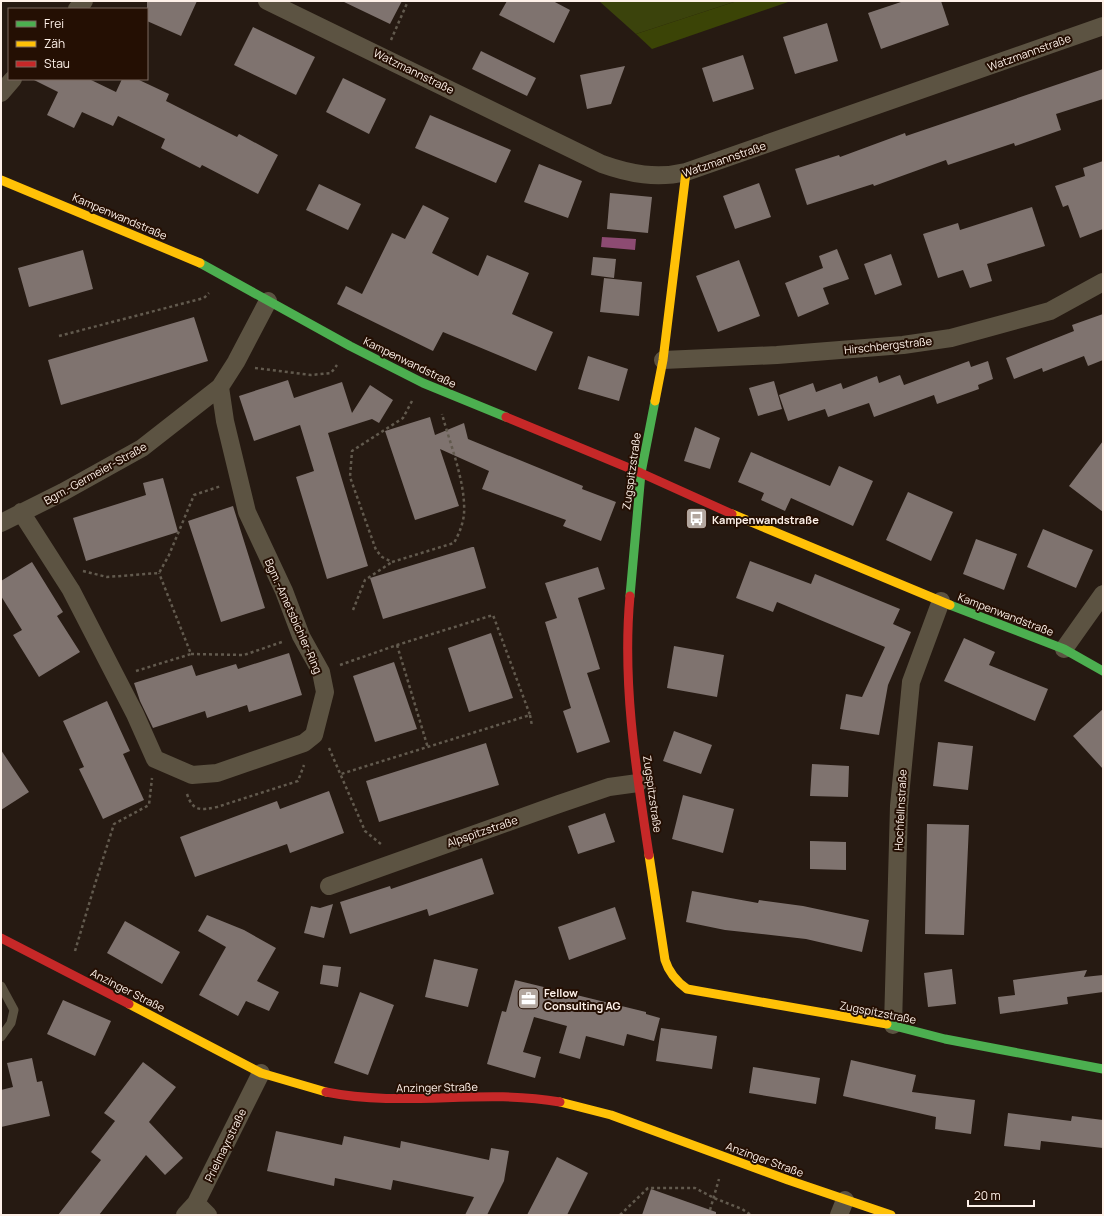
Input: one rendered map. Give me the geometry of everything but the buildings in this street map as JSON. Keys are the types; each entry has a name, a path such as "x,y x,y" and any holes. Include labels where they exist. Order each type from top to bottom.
{"street":[{"name":"Watzmannstraße","path":"267,1 602,164 628,173 651,176 671,176 686,172 1103,26"},
{"path":"1,93 12,80"},
{"name":"Zugspitzstraße","path":"686,172 663,360 641,473 627,630 629,681 638,783 668,972 675,982 688,989 893,1025 945,1039 1103,1070"},
{"name":"Kampenwandstraße","path":"1,180 204,264 350,346 434,388 641,473 699,500 941,601 1064,649 1103,671"},
{"name":"Hirschbergstraße","path":"663,360 778,355 903,344 951,338 1050,311 1103,282"},
{"name":"Bgm.-Germeier-Straße","path":"1,523 63,492 142,448 220,387 236,362 268,301"},
{"name":"Bgm.-Ametsbichler-Ring","path":"220,387 224,421 247,512 284,591 301,636 320,672 325,692 316,728"},
{"path":"21,512 71,590 135,714 155,759 192,775 217,773 304,743 316,728"},
{"path":"1064,649 1103,594"},
{"name":"Hochfellnstraße","path":"893,1025 899,806 911,682 941,601"},
{"name":"Alpspitzstraße","path":"329,886 609,787 638,783"},
{"name":"Anzinger Straße","path":"1,938 261,1073 302,1087 337,1096 414,1100 516,1097 566,1103 617,1118 725,1157 842,1208 891,1215"},
{"name":"Prielmayrstraße","path":"196,1211 261,1073"}],"lane":[{"path":"1,986 14,1010 11,1023 1,1037"}],"path":[{"path":"391,41 408,1"},
{"path":"59,336 204,298 213,288"},
{"path":"236,362 262,369 311,375 331,373 350,346"},
{"path":"392,562 382,557 376,550 350,477 352,451 403,418 423,383"},
{"path":"353,610 365,580 392,562 454,543 461,530 464,514 462,488 434,388"},
{"path":"159,573 169,555 194,495 239,480"},
{"path":"54,563 106,577 159,573"},
{"path":"159,573 191,654"},
{"path":"320,672 397,645 493,615 530,715 532,726"},
{"path":"117,678 191,654 244,655 301,636"},
{"path":"397,645 428,748"},
{"path":"341,774 530,715"},
{"path":"179,769 190,803 195,808 204,809 217,807 298,782 316,728"},
{"path":"316,728 341,774 365,831 386,849"},
{"path":"78,943 94,884 114,824 149,804 155,759"},
{"path":"710,1210 725,1157"},
{"path":"620,1215 648,1188 696,1188 714,1198 742,1208 751,1215"}],"green space":[{"path":"599,1 737,1 636,34"},
{"path":"737,1 791,1 652,49 636,34"}],"shaded area":[{"path":"602,237 636,239 635,250 601,247"}],"traffic: fast":[{"path":"200,263 350,346 423,383 506,417"},
{"path":"630,596 641,473 655,401"},
{"path":"950,605 1064,649 1103,671"},
{"path":"887,1024 945,1039 1103,1069"}],"traffic: slow":[{"path":"655,401 663,360 686,172"},
{"path":"1,180 200,263"},
{"path":"732,514 950,605"},
{"path":"649,855 665,960 673,976 687,989 887,1024"},
{"path":"129,1004 261,1073 326,1092"},
{"path":"560,1102 611,1115 788,1180 891,1215"}],"traffic: jam":[{"path":"506,417 641,473 732,514"},
{"path":"630,596 628,628 629,693 639,791 649,855"},
{"path":"1,938 129,1004"},
{"path":"326,1092 384,1098 414,1099 502,1097 531,1098 560,1102"}],"place":[{"name":"Kampenwandstraße","path":"696,519"},
{"name":"Fellow Consulting AG","path":"528,998"}]}
